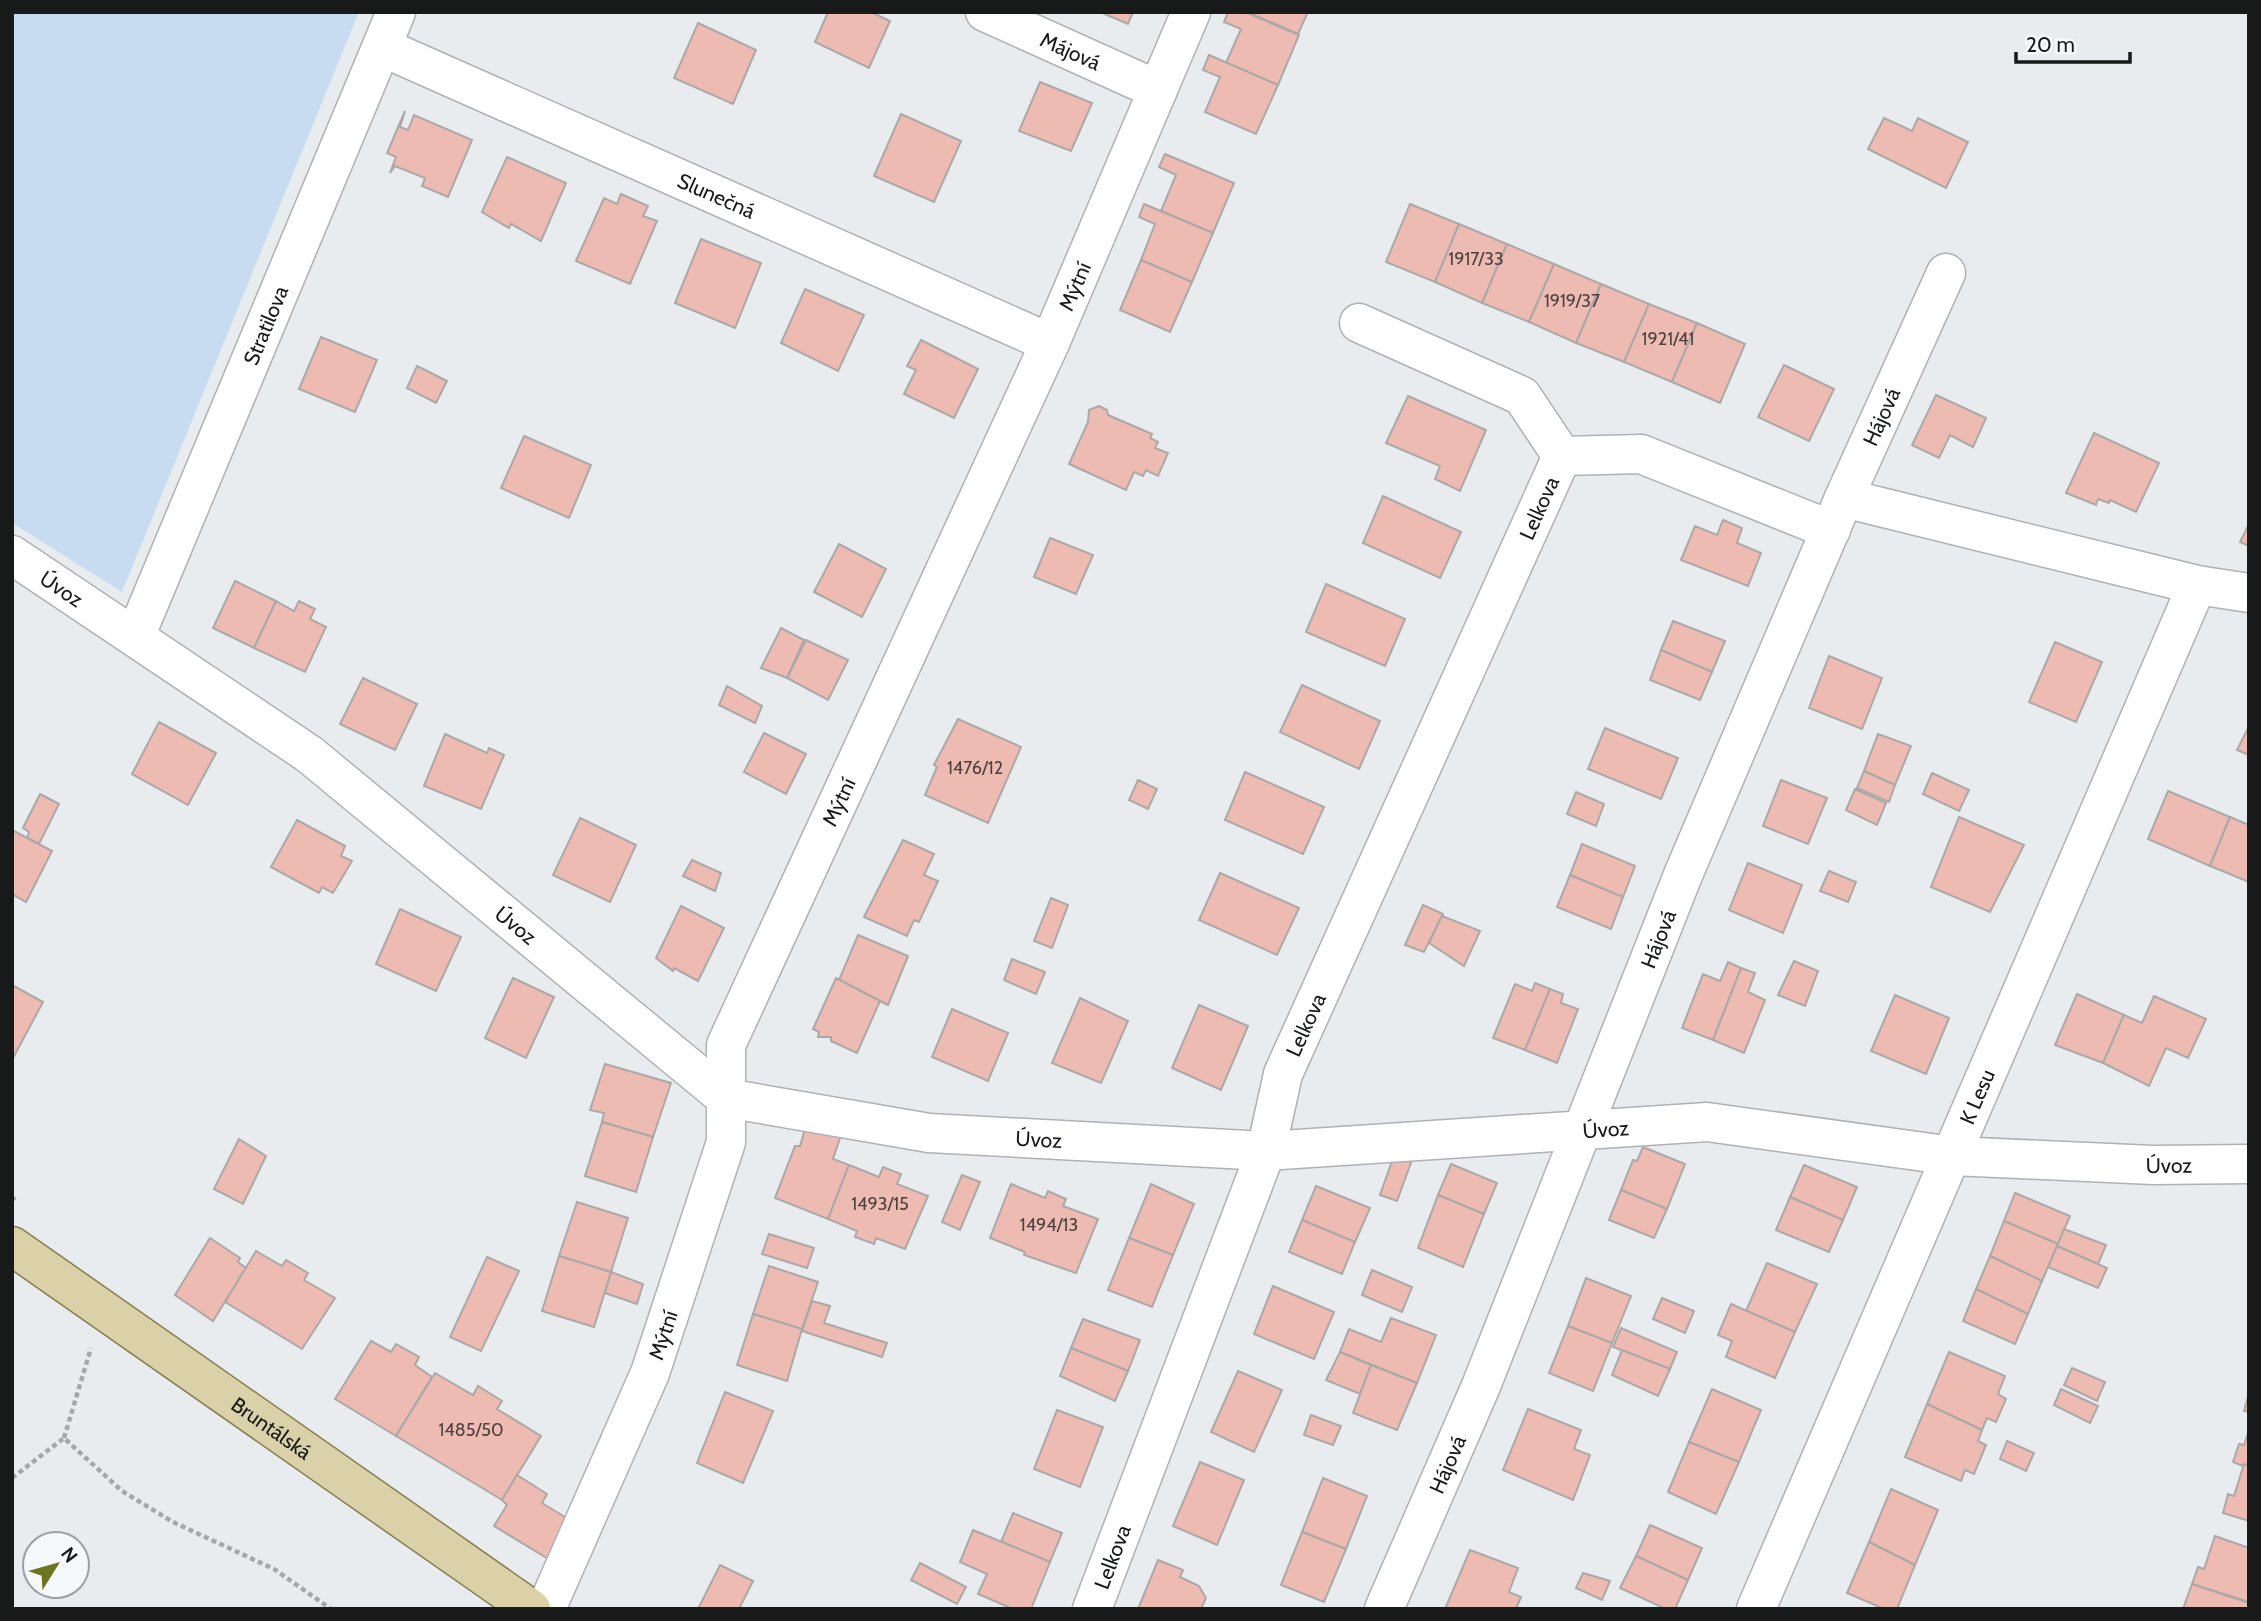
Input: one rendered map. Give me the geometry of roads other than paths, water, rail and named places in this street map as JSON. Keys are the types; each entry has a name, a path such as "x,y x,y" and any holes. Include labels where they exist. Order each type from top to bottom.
{"main road":[{"name":"Bruntálská","path":"12,1246 531,1609"}],"street":[{"name":"Májová","path":"985,12 1158,90"},
{"name":"Mýtní","path":"545,1609 650,1373 726,1142 726,1045 1050,343 1191,12"},
{"name":"Slunečná","path":"389,29 1050,343"},
{"name":"Stratilova","path":"135,637 389,29"},
{"name":"Hájová","path":"1384,1609 1481,1386 1683,875 1838,514 1947,274"},
{"name":"Lelkova","path":"1359,323 1522,396 1562,456"},
{"name":"Lelkova","path":"1562,456 1641,454 1838,514 2249,593"},
{"name":"Lelkova","path":"1092,1609 1266,1151 1283,1074 1562,456"},
{"name":"Úvoz","path":"12,555 309,754 726,1098 929,1133 1266,1151 1707,1122 1953,1156 2153,1164 2249,1164"},
{"name":"K Lesu","path":"1756,1609 2197,584"}]}
